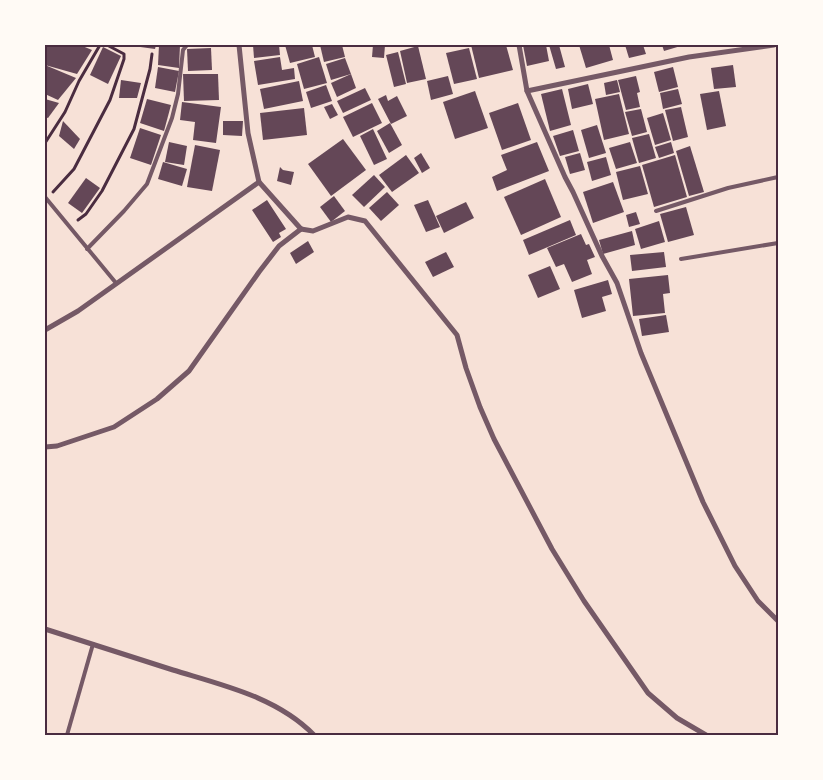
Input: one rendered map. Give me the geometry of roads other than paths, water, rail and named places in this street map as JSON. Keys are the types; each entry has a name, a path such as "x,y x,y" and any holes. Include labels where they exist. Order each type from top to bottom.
{"street":[{"path":"239,45 248,133 255,157 259,182 301,229 313,231 348,217 365,220 457,335 466,368 494,439 552,549 584,601 648,693 677,718 706,735"},
{"path":"519,45 527,91 602,256 617,282 641,353 703,502 735,566 758,601 778,621"},
{"path":"527,91 689,56 774,45"},
{"path":"45,330 78,311 259,182"},
{"path":"45,448 57,446 114,427 158,399 189,371 279,246 301,229"},
{"path":"45,629 265,700 288,713 314,735"}],"lane":[{"path":"87,249 147,184 172,118 178,94 182,50 186,45"},
{"path":"656,211 728,188 778,177"},
{"path":"46,198 116,283"},
{"path":"681,259 778,243"},
{"path":"67,735 93,644"}]}
